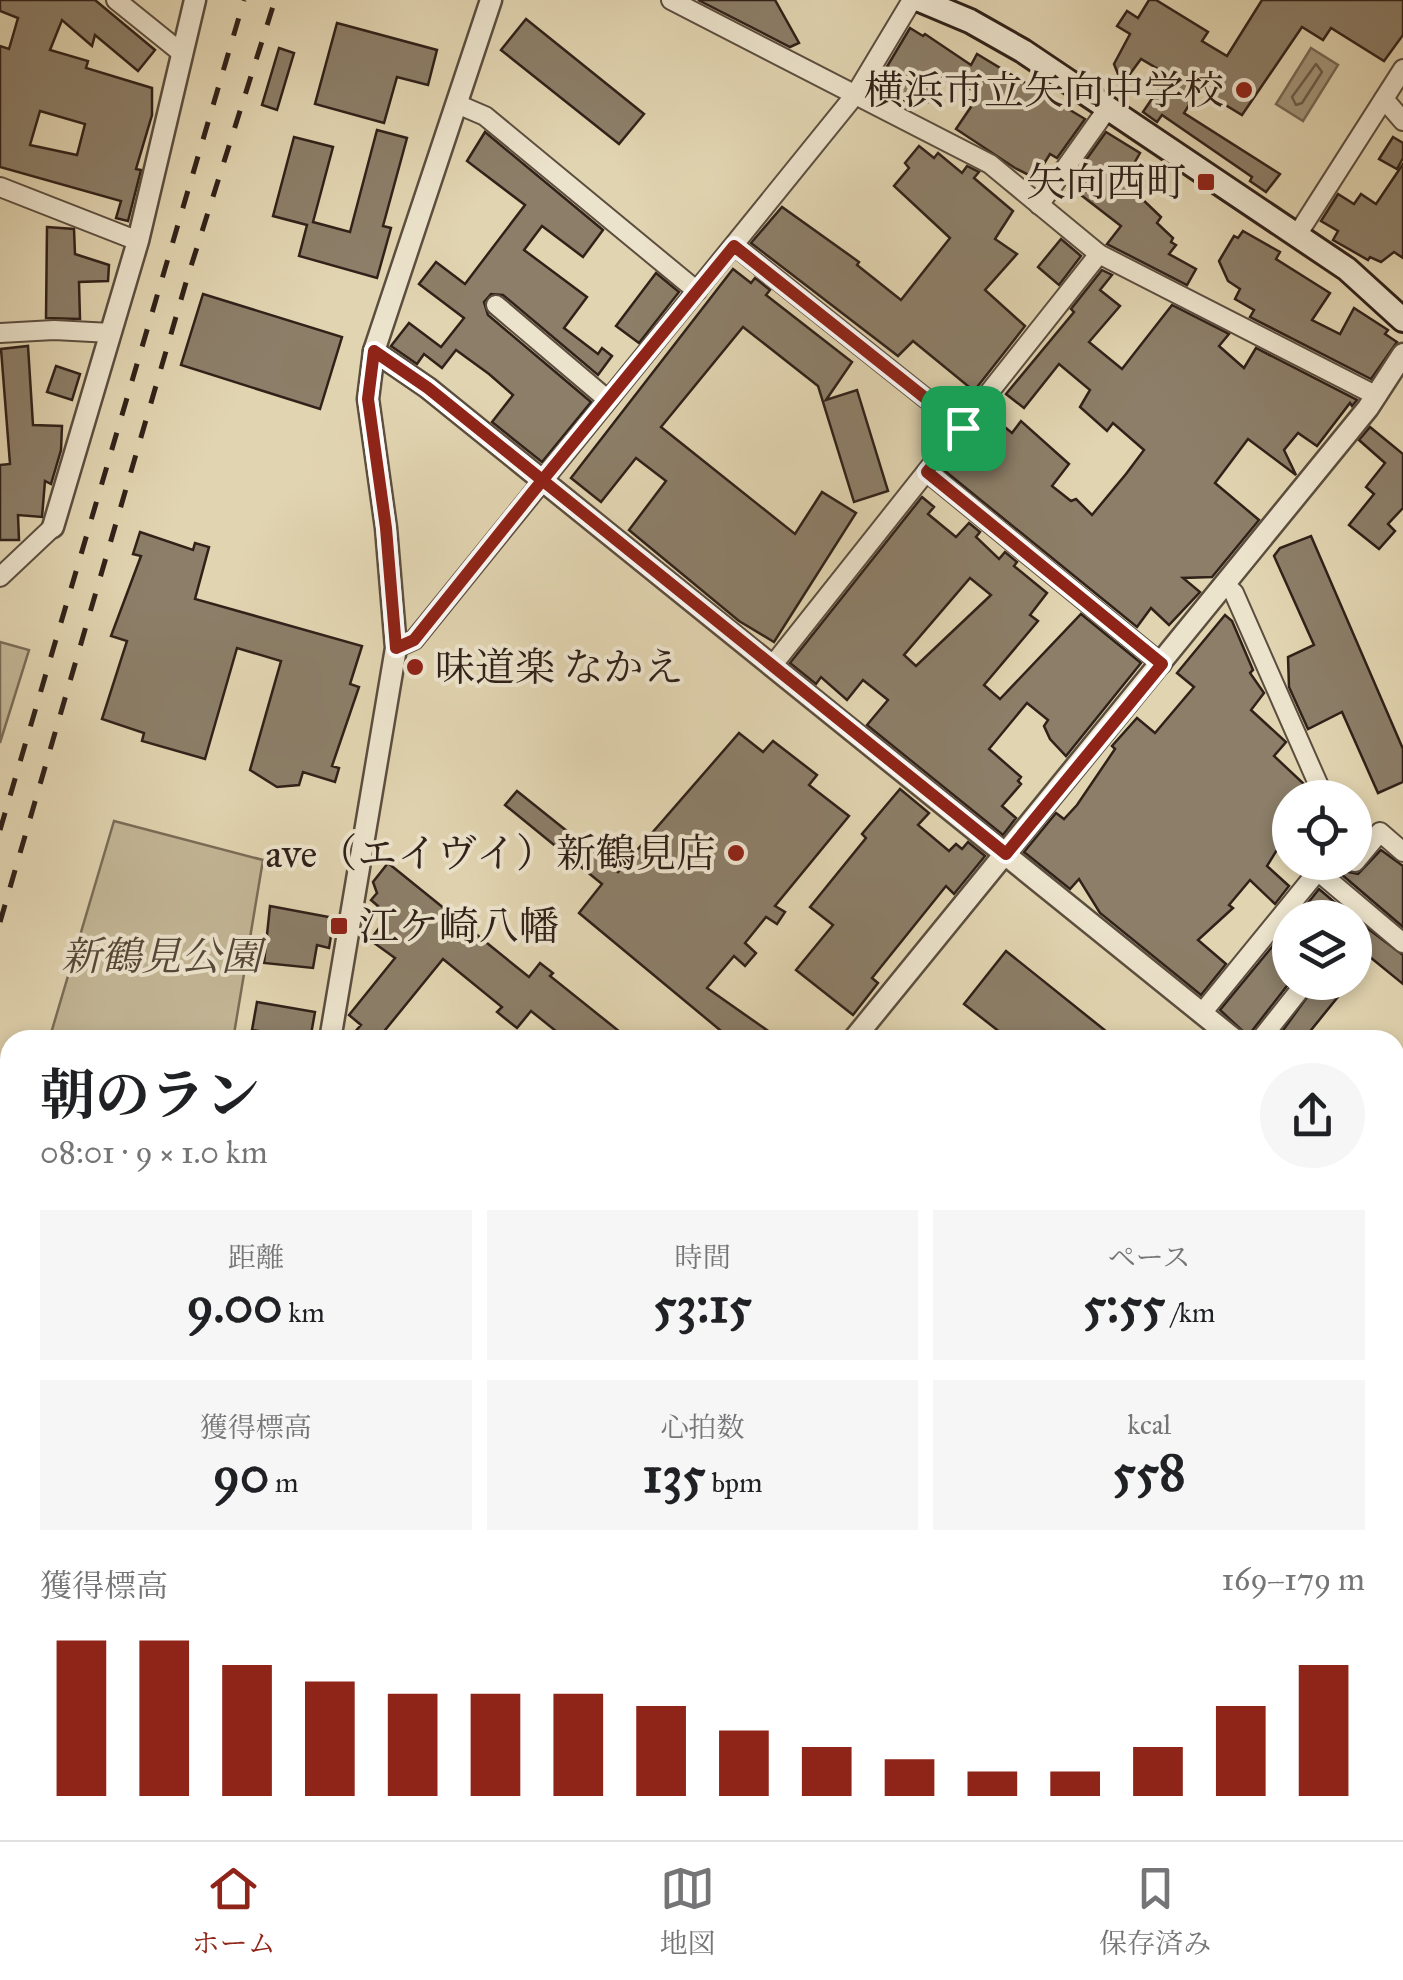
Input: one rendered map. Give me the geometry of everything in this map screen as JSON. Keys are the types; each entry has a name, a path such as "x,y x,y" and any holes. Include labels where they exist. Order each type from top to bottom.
{"main road":[{"path":"920,0 970,21 1023,51 1347,270 1403,320"}],"street":[{"path":"116,0 183,54"},
{"path":"3,571 53,527 138,241 195,0"},
{"path":"332,1030 396,648 386,528 368,399 374,351 491,0"},
{"path":"671,0 990,164 1099,254 1377,396"},
{"path":"396,648 414,640 734,246 854,95 912,0"},
{"path":"1297,236 1403,68"},
{"path":"1384,99 1403,121"},
{"path":"457,104 485,116 697,291"},
{"path":"1039,204 1108,108"},
{"path":"0,187 138,241"},
{"path":"734,246 963,428"},
{"path":"772,666 1099,254"},
{"path":"496,305 608,400"},
{"path":"0,333 112,333"},
{"path":"374,351 428,388 1223,1030"},
{"path":"862,1030 1226,585 1377,396 1403,354"},
{"path":"927,472 1162,664"},
{"path":"1226,585 1234,593 1316,780"},
{"path":"1372,842 1380,832 1403,852"},
{"path":"1202,1013 1302,880"},
{"path":"1327,880 1346,900"},
{"path":"1334,886 1339,880"},
{"path":"1372,924 1403,943"},
{"path":"1268,1030 1292,1000"}],"green space":[{"path":"0,642 29,650 0,743"},
{"name":"新鶴見公園","path":"114,821 263,860 235,1030 52,1030"}],"water":[{"path":"1311,48 1338,65 1303,121 1276,104"}],"building":[{"path":"0,0 95,0 155,50 138,71 95,35 92,46 62,20 50,50 88,61 86,68 152,88 152,115 136,169 141,170 128,221 116,218 121,201 0,167 0,46 9,49 18,18 0,11","holes":["40,111 85,124 77,155 30,145"]},
{"path":"698,0 775,0 799,43 790,47"},
{"path":"1149,0 1156,0 1208,32 1202,41 1227,56 1262,0 1403,0 1403,35 1384,61 1331,28 1323,40 1302,27 1242,115 1199,89 1184,113 1280,174 1266,192 1250,181 1252,177 1162,115 1157,122 1143,112 1168,75 1141,59 1127,78 1118,74 1114,64 1130,34 1117,26 1127,11 1138,18"},
{"path":"526,19 644,114 619,144 501,50"},
{"path":"337,23 437,50 428,85 397,77 384,123 315,104"},
{"path":"910,28 971,65 977,54 1085,119 1057,158 1050,154 1035,178 1015,168 956,129 979,95 954,78 950,83 945,79 928,102 909,89 902,104 873,90"},
{"path":"279,48 294,53 277,110 262,105"},
{"path":"377,130 407,138 383,226 391,228 377,278 299,256 307,225 273,216 294,137 333,147 313,222 350,232"},
{"path":"485,132 603,230 583,257 542,226 524,250 587,297 564,328 598,354 602,348 612,356 598,375 503,295 491,294 484,302 488,315 591,402 542,462 492,422 513,395 489,374 456,350 442,368 424,354 417,364 391,346 409,323 441,347 464,318 419,284 436,262 465,284 525,205 467,161"},
{"path":"1106,132 1140,153 1132,167 1148,183 1139,196 1161,217 1157,223 1173,238 1171,242 1176,245 1169,254 1196,269 1187,285 1107,244 1121,226 1068,185"},
{"path":"1393,137 1403,143 1403,158 1397,169 1379,159"},
{"path":"919,146 934,158 938,153 962,173 967,166 979,172 974,178 1013,211 995,239 1017,254 985,290 1025,326 974,391 913,341 898,356 751,243 782,207 859,262 857,265 901,300 950,238 894,186 909,168 905,163"},
{"path":"1403,164 1403,258 1394,252 1381,262 1370,257 1368,260 1333,240 1338,231 1321,221 1338,194 1354,204 1361,194 1376,204"},
{"path":"47,227 74,229 75,254 109,265 108,281 79,282 80,319 46,318"},
{"path":"1243,231 1280,252 1276,259 1330,293 1312,320 1340,334 1354,308 1388,330 1385,334 1397,342 1371,379 1250,317 1254,310 1235,299 1240,289 1228,281 1219,261 1234,236 1238,238"},
{"path":"1061,239 1081,256 1059,285 1038,267"},
{"path":"733,269 751,283 755,278 770,290 766,295 852,362 826,400 857,390 888,491 854,502 818,386 743,327 661,427 795,534 822,492 856,513 774,642 739,621 629,530 666,481 636,458 601,502 571,478"},
{"path":"1102,270 1112,275 1100,290 1120,306 1089,342 1122,369 1172,305 1229,334 1219,346 1244,368 1256,348 1357,400 1352,406 1350,403 1317,446 1298,433 1284,450 1296,475 1248,439 1215,483 1259,520 1212,577 1183,578 1200,592 1169,625 1151,608 1137,627 945,471 957,456 963,461 984,434 978,429 990,415 1012,433 1021,421 1069,464 1052,486 1071,501 1076,499 1092,515 1126,474 1144,450 1113,423 1107,431 1080,407 1090,390 1059,364 1024,408 1006,394 1074,312 1071,309"},
{"path":"656,273 679,292 639,343 616,326"},
{"path":"203,294 342,337 320,409 181,365"},
{"path":"28,346 33,425 62,426 61,450 51,484 45,481 42,517 18,515 19,540 0,540 0,465 10,464 1,349"},
{"path":"56,366 80,374 72,400 47,392"},
{"path":"1370,427 1403,454 1403,508 1388,524 1395,531 1379,549 1349,525 1374,494 1366,487 1385,463 1359,440"},
{"path":"922,497 934,507 928,514 956,537 969,523 980,532 976,537 999,559 1005,552 1017,562 1014,566 1047,593 1030,615 1038,621 984,685 1000,699 1081,614 1141,663 1066,756 1050,739 1044,726 1048,720 1027,703 989,749 1021,777 1021,784 1002,806 1016,818 1003,835 867,725 888,700 863,680 847,700 821,677 816,684 790,663","holes":["970,578 991,595 916,666 904,655"]},
{"path":"140,532 193,550 195,543 209,547 195,599 362,646 350,684 359,687 332,766 339,768 335,782 303,772 299,785 277,787 250,770 281,661 237,648 205,759 142,741 144,733 102,719 127,641 111,636 141,556 133,554"},
{"path":"1311,536 1403,749 1403,782 1378,793 1342,712 1308,729 1289,687 1288,657 1314,645 1274,556 1280,548"},
{"path":"1225,615 1232,621 1253,670 1250,673 1264,693 1251,710 1286,742 1274,756 1300,780 1272,780 1272,858 1267,866 1272,871 1272,880 1282,880 1289,886 1278,900 1272,901 1250,880 1229,905 1233,908 1198,940 1226,964 1201,995 1100,913 1079,879 1070,889 1024,852 1056,813 1064,819 1077,805 1115,749 1112,746 1137,718 1155,733 1194,687 1177,673"},
{"path":"739,733 763,752 773,741 817,775 809,785 849,816 775,906 785,912 777,924 766,917 745,943 756,953 745,966 734,956 707,988 767,1030 720,1030 579,913 602,884 505,805 517,791 618,872"},
{"path":"900,789 929,813 918,825 949,851 956,844 962,849 968,842 985,856 954,894 946,886 872,978 878,983 853,1015 796,970 833,925 810,907"},
{"path":"1381,850 1403,866 1403,927 1348,880 1372,880 1372,859"},
{"path":"388,863 529,977 540,963 553,973 550,976 618,1030 555,1030 531,1011 517,1028 497,1012 502,1007 443,959 385,1030 357,1030 361,1025 349,1015 395,958 370,940 386,919 375,910 378,906 371,900 377,893 373,882"},
{"path":"1319,889 1332,900 1310,900"},
{"path":"270,906 334,918 329,948 317,945 313,968 264,963"},
{"path":"1372,932 1403,955 1403,984 1372,959"},
{"path":"1272,947 1272,1000 1276,1000 1253,1030 1242,1030 1220,1010"},
{"path":"1006,951 1105,1030 997,1030 964,1004"},
{"path":"1305,1000 1335,1000 1311,1030 1283,1030"},
{"path":"257,1002 315,1012 312,1030 252,1030"}],"railway":[{"path":"0,830 244,0"},
{"path":"0,922 187,279 275,0"}],"place":[{"name":"横浜市立矢向中学校","path":"1244,90"},
{"name":"矢向西町","path":"1206,182"},
{"name":"味道楽 なかえ","path":"415,667"},
{"name":"ave（エイヴイ）新鶴見店","path":"736,853"},
{"name":"江ケ崎八幡","path":"339,926"}],"route":[{"path":"963,428 734,246 557,464 541,482 532,493 414,640 408,646 396,648 386,528 368,399 374,351 428,388 541,482 1006,854 1162,664 927,472 963,428"}]}
